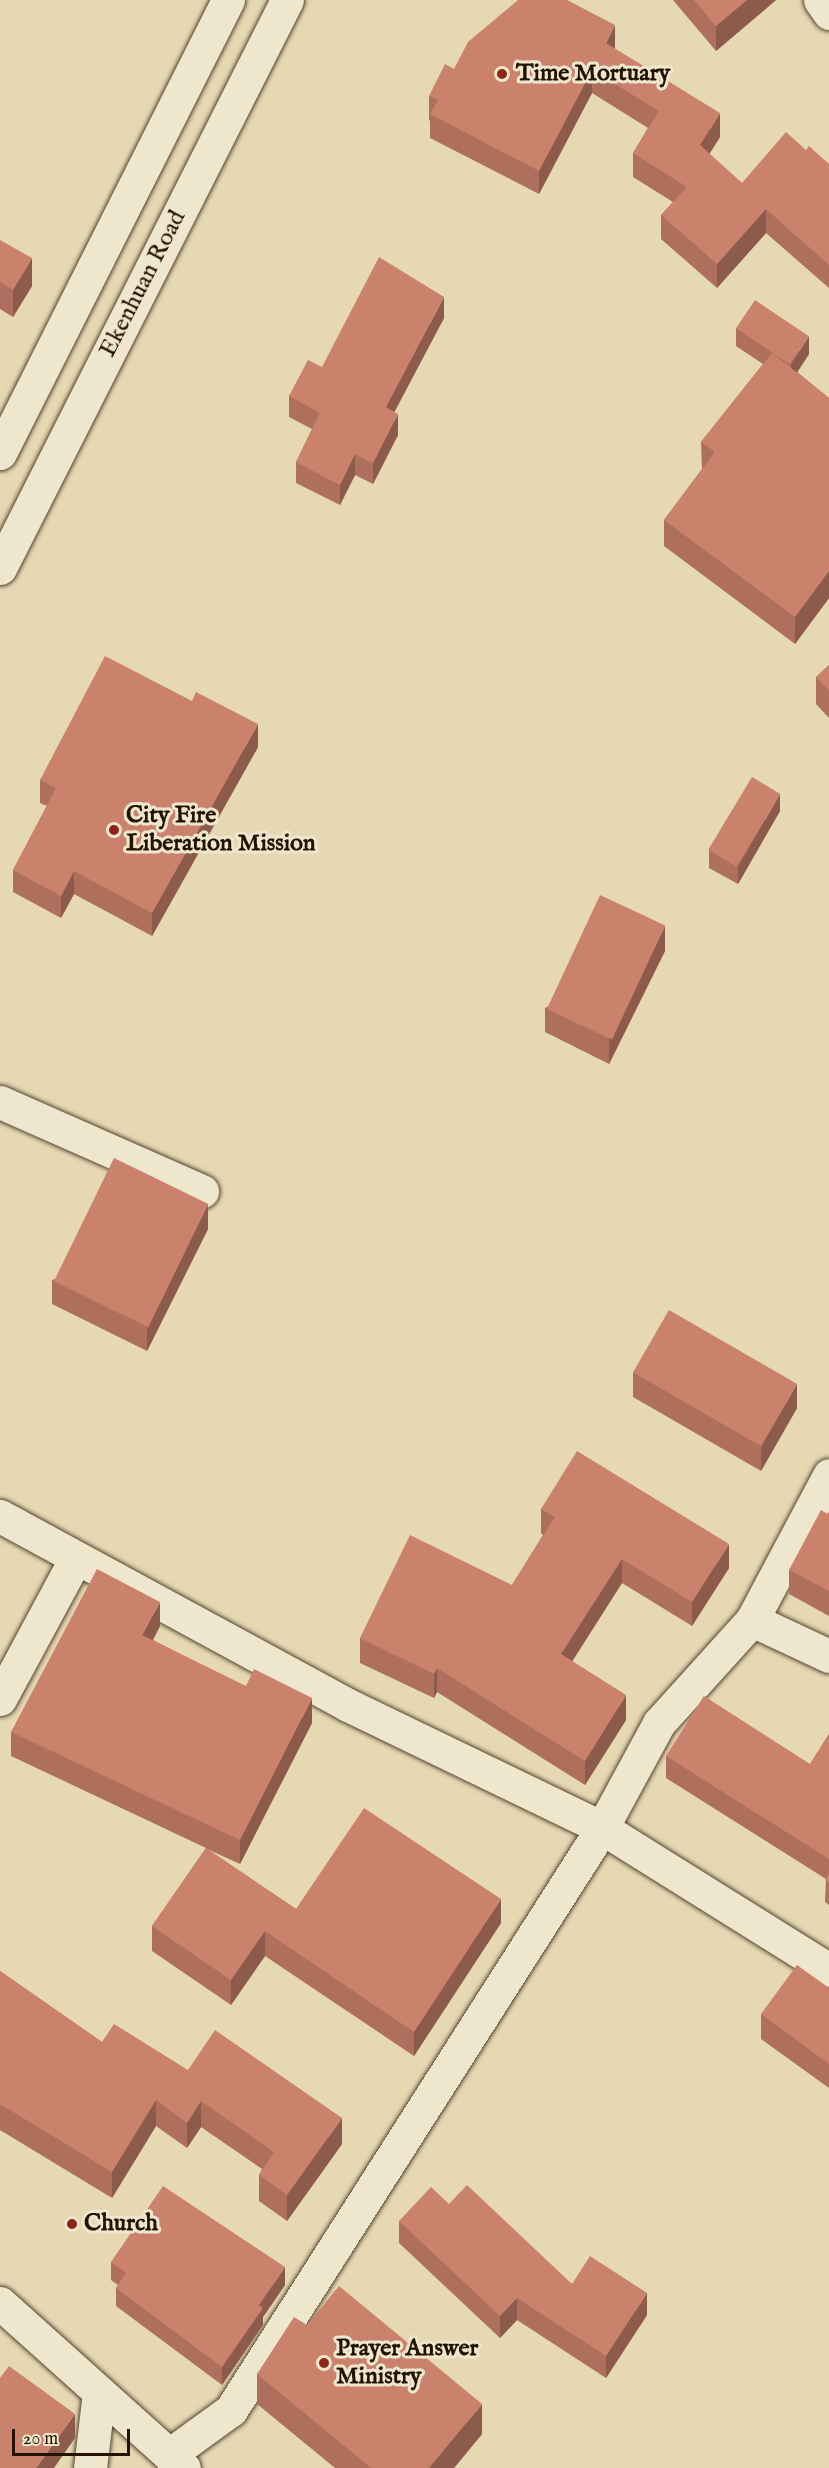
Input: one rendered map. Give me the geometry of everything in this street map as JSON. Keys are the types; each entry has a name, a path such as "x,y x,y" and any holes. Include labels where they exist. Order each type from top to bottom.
{"street":[{"name":"Ekenhuan Road","path":"0,453 228,0"},
{"name":"Ekenhuan Road","path":"0,568 287,0"},
{"path":"820,0 829,13"},
{"path":"0,1102 202,1191"},
{"path":"0,2303 176,2461 231,2410 602,1828 659,1723 752,1620 829,1475"},
{"path":"0,1516 75,1560 348,1705 602,1828 829,1970"},
{"path":"0,1699 75,1560"},
{"path":"752,1620 829,1656"},
{"path":"90,2468 99,2393"}],"building":[{"path":"518,0 567,0 615,25 606,43 720,113 700,145 742,183 786,132 806,150 809,146 829,164 829,265 766,209 717,264 661,215 687,187 633,153 659,111 592,70 539,171 430,114 438,100 429,96 445,64 454,69 468,42"},
{"path":"694,0 747,0 716,26"},
{"path":"0,240 32,258 13,290 0,282"},
{"path":"379,257 444,297 386,407 398,414 373,463 355,454 340,485 296,462 320,413 289,396 308,360 322,367"},
{"path":"755,300 809,336 790,365 736,328"},
{"path":"772,353 829,398 829,571 795,617 664,520 715,452 701,442"},
{"path":"105,656 192,701 196,692 258,724 152,913 74,871 61,896 13,870 56,788 40,780"},
{"path":"829,665 829,691 816,677"},
{"path":"752,777 780,794 737,867 708,850"},
{"path":"600,895 665,925 612,1040 547,1009"},
{"path":"114,1158 208,1204 148,1327 54,1281"},
{"path":"669,1310 797,1384 761,1446 633,1372"},
{"path":"577,1451 729,1544 692,1602 622,1559 561,1654 626,1695 585,1761 437,1668 434,1674 360,1638 410,1535 512,1585 555,1517 541,1509"},
{"path":"821,1510 829,1515 829,1591 789,1570"},
{"path":"97,1569 160,1602 142,1635 246,1686 254,1669 312,1698 240,1840 11,1732"},
{"path":"704,1696 810,1764 829,1734 829,1859 666,1756"},
{"path":"364,1808 501,1899 414,2032 265,1931 231,1980 152,1926 206,1848 296,1909"},
{"path":"797,1965 829,1988 829,2064 761,2014"},
{"path":"0,1971 102,2042 114,2024 188,2070 215,2030 342,2118 287,2195 259,2175 274,2152 201,2101 187,2123 156,2100 112,2172 0,2104"},
{"path":"467,2185 572,2284 590,2256 647,2293 606,2356 517,2298 500,2316 399,2221 431,2187 449,2204"},
{"path":"163,2186 285,2267 259,2305 263,2308 222,2367 116,2288 126,2273 111,2262"},
{"path":"339,2286 482,2404 429,2468 371,2468 257,2374 294,2317 307,2325"},
{"path":"9,2366 75,2414 36,2468 0,2468 0,2378"}],"place":[{"name":"Time Mortuary","path":"502,74"},
{"name":"City Fire Liberation Mission","path":"114,830"},
{"name":"Church","path":"72,2224"},
{"name":"Prayer Answer Ministry","path":"324,2363"}]}
